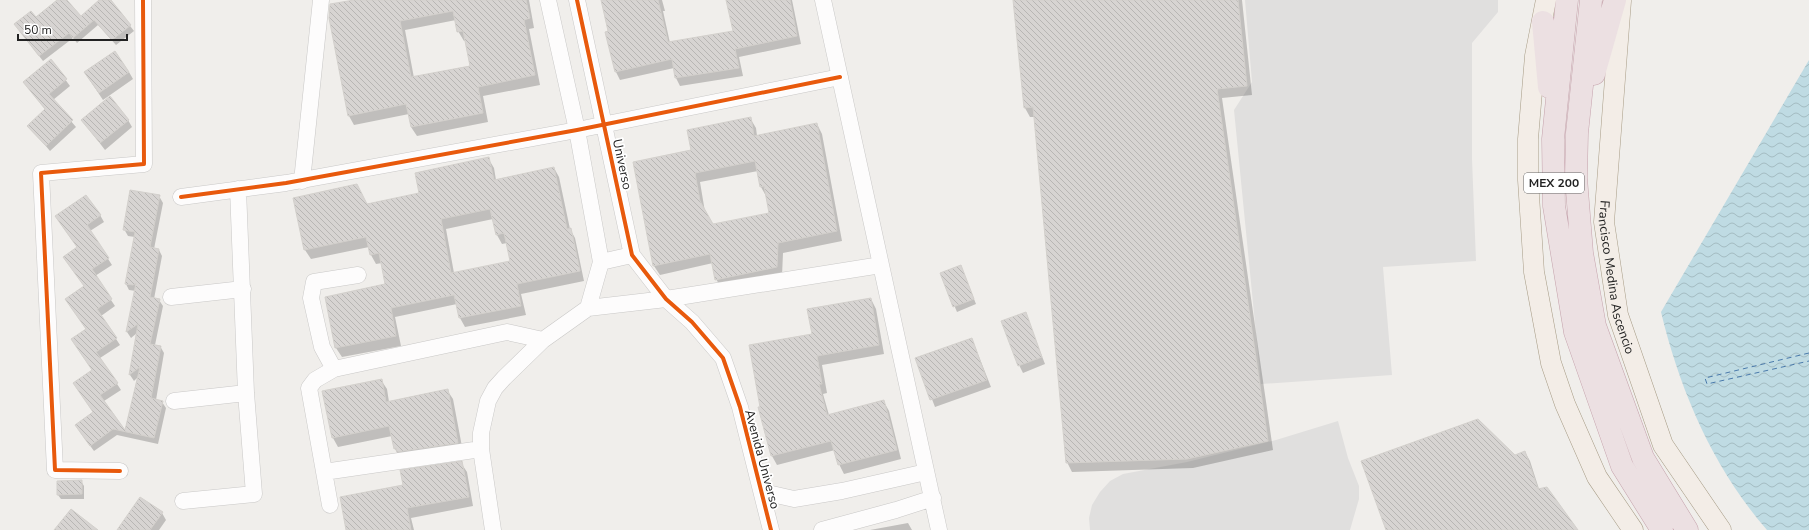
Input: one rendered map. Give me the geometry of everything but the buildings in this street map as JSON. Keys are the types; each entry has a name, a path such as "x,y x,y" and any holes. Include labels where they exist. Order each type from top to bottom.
{"highway":[{"name":"MEX 200","path":"1567,0 1553,139 1554,206 1575,332 1622,466 1662,530"},
{"name":"Francisco Medina Ascencio","path":"1591,0 1577,133 1576,178 1582,253 1595,326 1643,458 1687,530"},
{"path":"1577,133 1615,0"},
{"path":"1543,22 1553,139"}],"main road":[{"path":"1546,0 1536,56 1528,139 1528,180 1534,272 1551,363 1565,404 1597,477 1633,530"},
{"name":"Francisco Medina Ascencio","path":"1621,0 1604,222 1618,315 1663,446 1721,530"}],"street":[{"path":"120,472 55,470 41,173 144,164 143,0"},
{"path":"302,180 321,0"},
{"path":"548,0 577,130 601,262 588,308"},
{"name":"Universo","path":"578,0 632,254 666,299"},
{"path":"823,0 939,530"},
{"path":"181,197 302,180 577,130 840,77"},
{"path":"183,501 254,494 246,393 238,189"},
{"path":"601,262 632,254"},
{"path":"489,528 481,449 481,433 488,401 495,388 504,378 543,340 588,308 666,299 881,265"},
{"path":"334,369 322,347 311,298 314,282 358,275"},
{"path":"171,297 243,289"},
{"name":"Avenida Universo","path":"666,299 692,322 723,358 740,407 771,530"},
{"path":"330,505 309,388 315,380 334,369 507,332 543,340"},
{"path":"174,401 246,393"},
{"path":"324,472 481,449"},
{"path":"762,492 794,500 926,472"},
{"path":"822,530 896,510 933,498"}],"shaded area":[{"path":"1245,0 1498,0 1498,12 1472,43 1472,159 1476,261 1383,267 1392,375 1261,384 1234,110 1252,82"},
{"path":"1338,421 1348,458 1359,486 1359,499 1350,530 1090,530 1089,518 1092,505 1100,492 1110,481 1123,474 1187,462 1276,440"}],"water":[{"path":"1809,60 1809,530 1767,530 1730,481 1701,427 1678,371 1661,312"}],"ferry route":[{"path":"1809,353 1705,378 1707,384 1809,361"}],"cycle path":[{"path":"120,471 55,470 41,173 144,164 143,0"},
{"path":"577,0 632,255 666,299 692,322 723,358 740,407 771,530"},
{"path":"181,197 286,183 577,130 840,77"}]}
